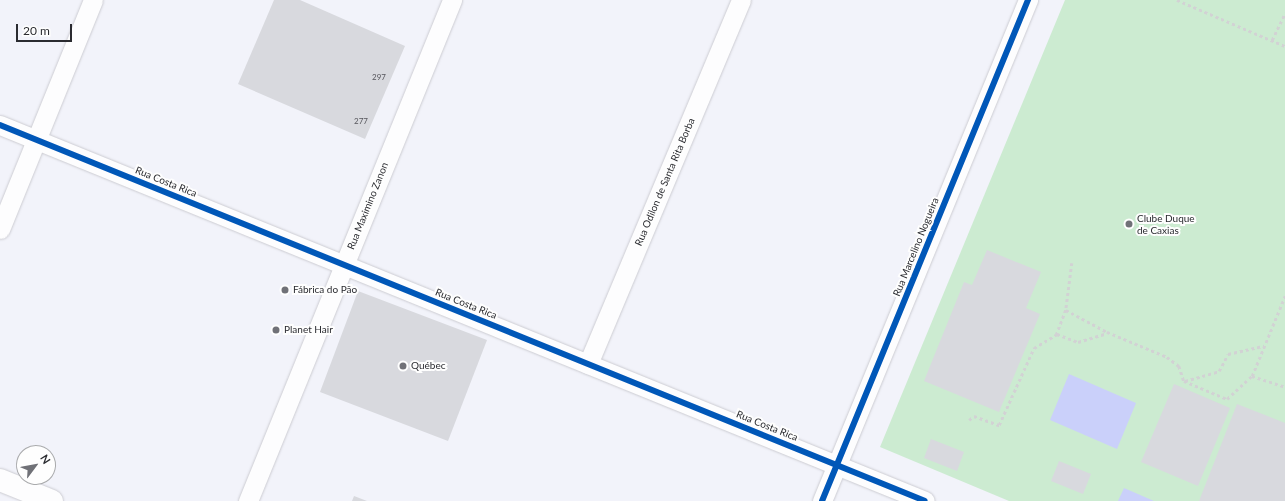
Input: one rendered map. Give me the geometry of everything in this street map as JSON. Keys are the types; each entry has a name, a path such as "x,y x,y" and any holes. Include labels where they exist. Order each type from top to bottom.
{"main road":[{"path":"0,480 52,501"}],"street":[{"path":"0,229 93,0"},
{"name":"Rua Maximino Zanon","path":"248,501 452,0"},
{"name":"Rua Odilon de Santa Rita Borba","path":"588,364 741,0"},
{"name":"Rua Marcelino Nogueira","path":"822,501 1028,0"},
{"name":"Rua Costa Rica","path":"0,125 925,501"}],"path":[{"path":"1177,0 1285,46"},
{"path":"1272,40 1285,12"},
{"path":"969,420 974,416 999,425 1034,348 1057,334 1066,310 1072,264"},
{"path":"1066,310 1107,332 1167,357 1179,366 1184,381 1227,399 1252,376 1285,296"},
{"path":"1057,334 1078,342 1107,332"},
{"path":"1184,381 1220,371 1228,354 1264,346"},
{"path":"1252,376 1285,387"}],"green space":[{"name":"Clube Duque de Caxias","path":"1065,0 1285,0 1285,501 1009,501 880,447"}],"water":[{"path":"1069,374 1136,403 1117,449 1050,420"},
{"path":"1124,488 1154,501 1118,501"}],"building":[{"path":"274,0 300,0 405,46 365,139 238,84"},
{"path":"987,250 1041,272 1026,308 1040,314 999,412 924,381 964,282 972,285"},
{"name":"Québec","path":"358,291 487,340 448,441 320,392"},
{"path":"1174,384 1230,408 1198,486 1141,462"},
{"path":"1237,404 1285,423 1285,501 1199,501"},
{"path":"931,439 964,452 957,471 924,458"},
{"path":"1059,461 1091,474 1083,494 1051,481"},
{"path":"354,496 367,501 352,501"}],"cycle path":[{"path":"822,501 1028,0"},
{"path":"0,125 925,501"}],"place":[{"name":"Clube Duque de Caxias","path":"1129,224"},
{"name":"Fábrica do Pão","path":"285,290"},
{"name":"Planet Hair","path":"276,330"},
{"name":"Québec","path":"403,366"}]}
